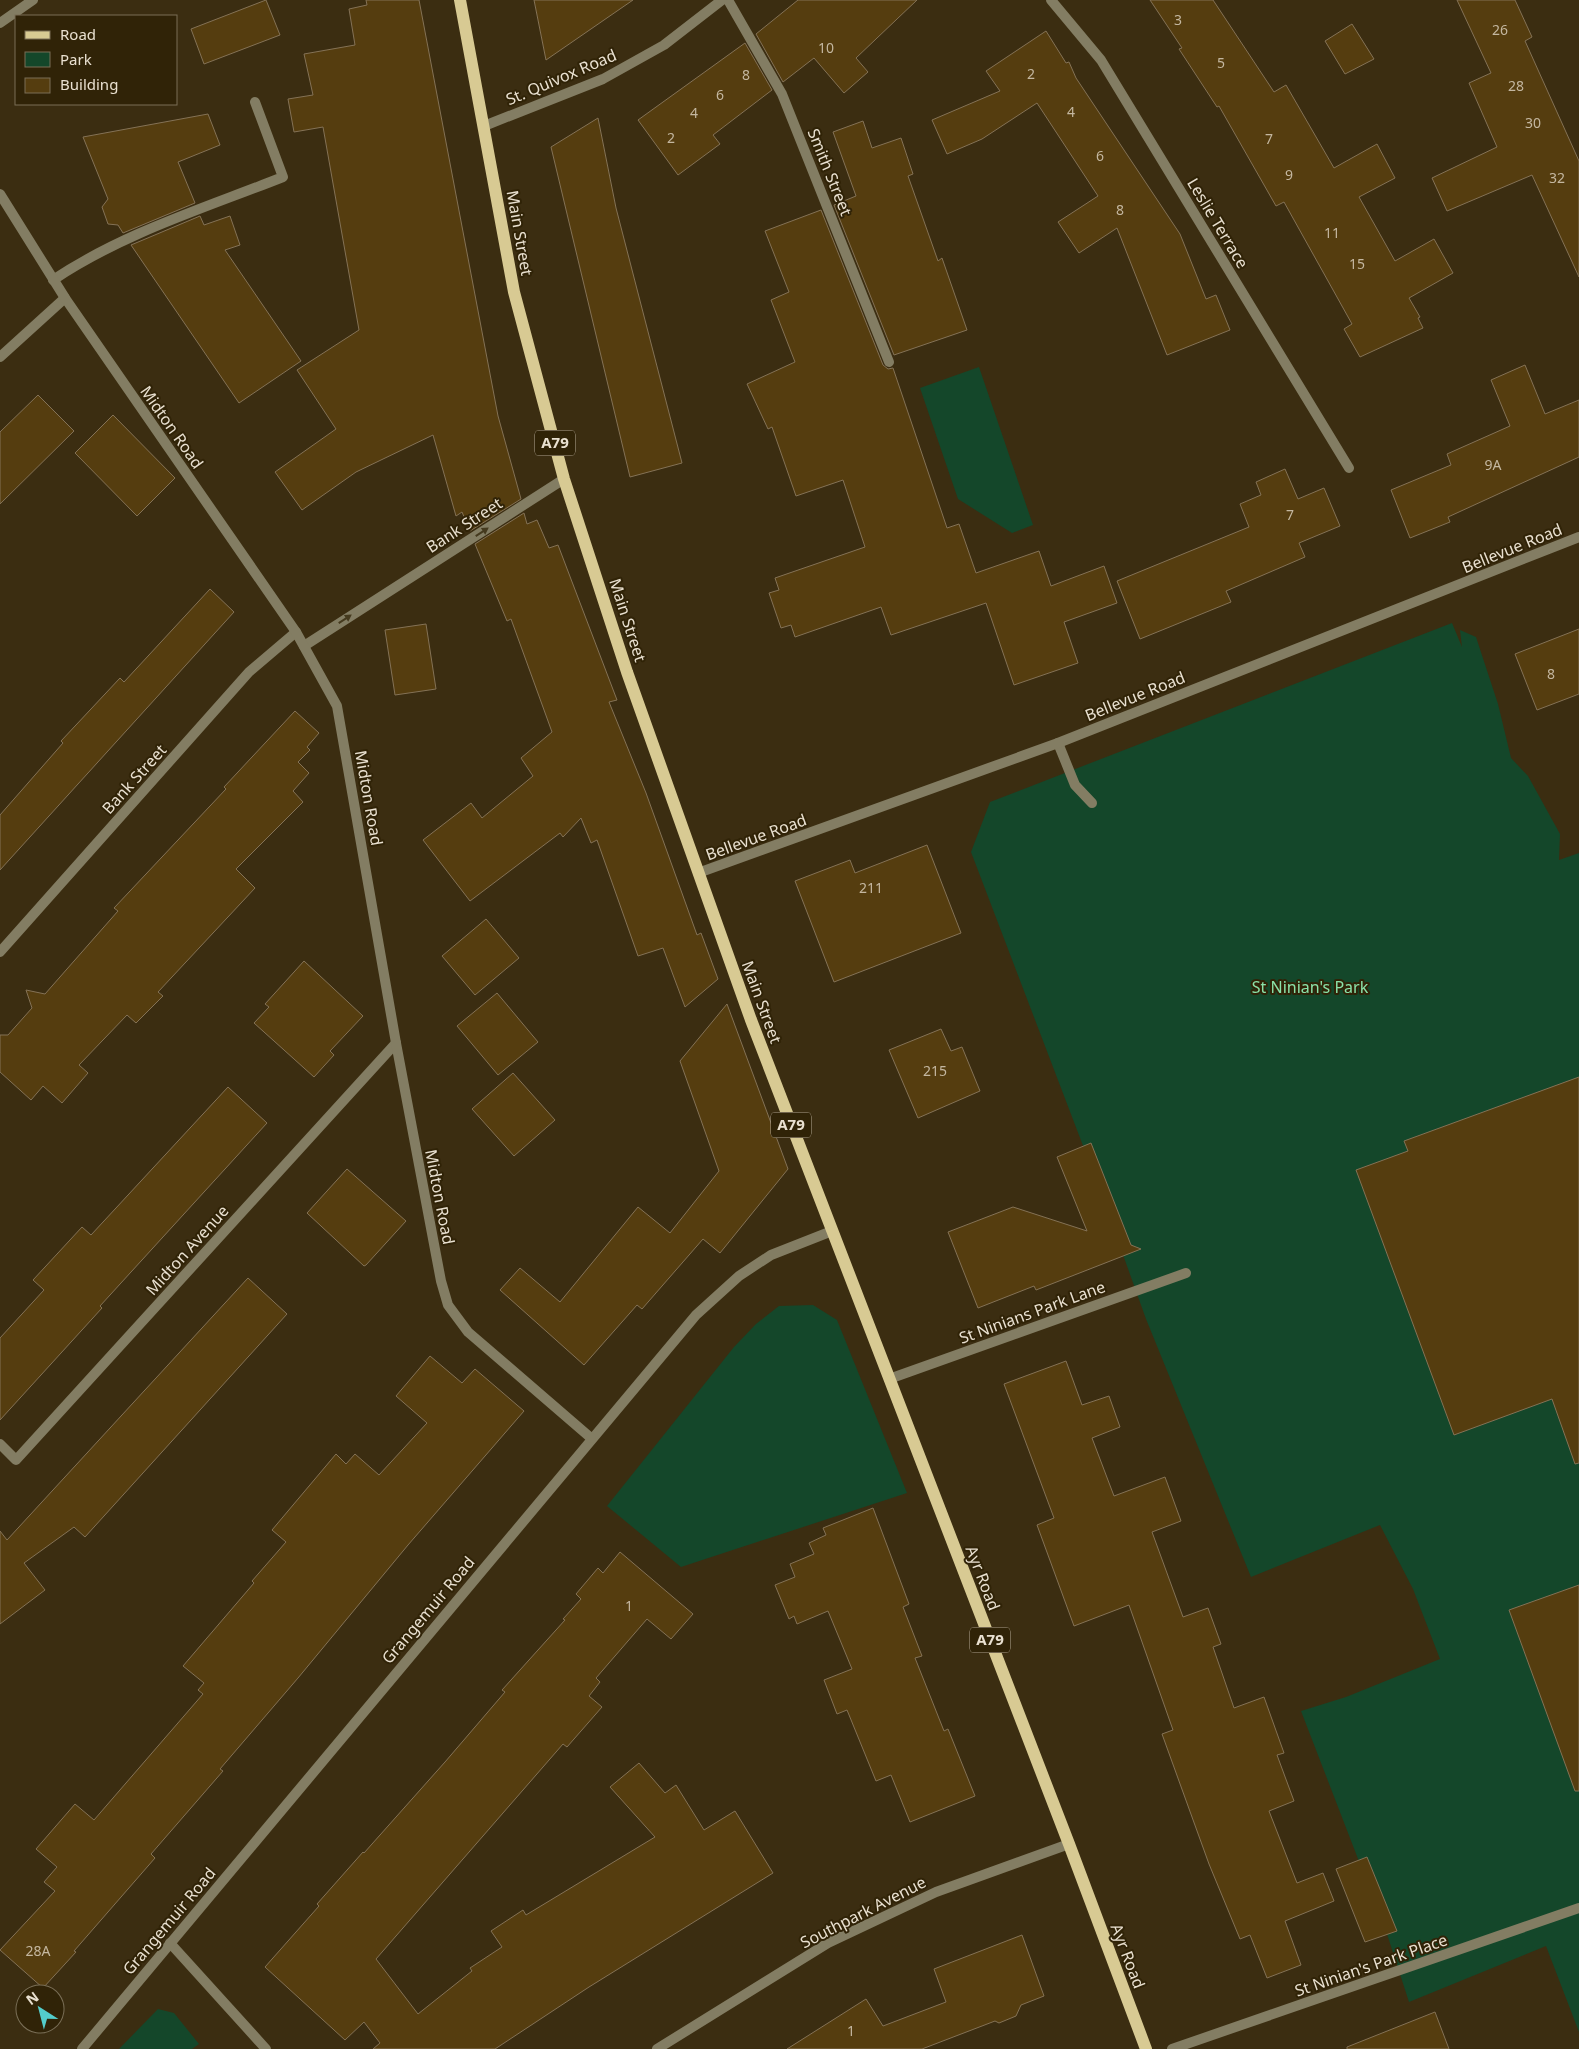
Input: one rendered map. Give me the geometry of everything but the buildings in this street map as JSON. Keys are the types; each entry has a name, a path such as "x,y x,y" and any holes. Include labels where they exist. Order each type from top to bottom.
{"main road":[{"name":"Main Street","path":"460,0 514,292 564,479 627,672 698,873 751,1020 832,1231"},
{"name":"Ayr Road","path":"832,1231 1069,1844 1146,2049"}],"street":[{"path":"0,23 33,0"},
{"name":"St. Quivox Road","path":"484,126 603,79 664,45 722,0"},
{"name":"Smith Street","path":"728,0 782,94 888,362"},
{"name":"Leslie Terrace","path":"1051,0 1101,60 1349,468"},
{"path":"53,280 81,262 123,240 283,177 255,102"},
{"name":"Midton Road","path":"0,194 65,298 296,632 337,706 396,1043 441,1281 448,1305 468,1332 592,1438"},
{"path":"0,357 65,298"},
{"name":"Bank Street","path":"304,646 564,479"},
{"name":"Bellevue Road","path":"698,873 1058,743 1579,537"},
{"name":"Bank Street","path":"0,952 249,672 296,632"},
{"path":"1058,743 1075,785 1092,803"},
{"name":"Midton Avenue","path":"0,1444 16,1460 396,1043"},
{"name":"Grangemuir Road","path":"82,2049 696,1315 738,1276 771,1255 832,1231"},
{"name":"St Ninians Park Lane","path":"889,1379 1186,1273"},
{"name":"Southpark Avenue","path":"657,2049 828,1943 936,1892 1069,1844"},
{"name":"St Ninian's Park Place","path":"1172,2049 1579,1908"},
{"path":"170,1943 266,2049"}],"green space":[{"path":"979,367 1033,525 1012,533 958,499 920,388"},
{"name":"St Ninian's Park","path":"1452,623 1462,647 1460,630 1476,637 1498,704 1511,758 1528,776 1560,834 1559,860 1579,853 1579,2032 1546,1946 1409,2002 1387,1934 1301,1711 1346,1697 1440,1659 1413,1589 1380,1525 1251,1577 1146,1319 1098,1185 971,852 990,802"},
{"path":"813,1305 837,1320 907,1493 681,1567 607,1506 734,1347 756,1324 779,1306"},
{"path":"158,2009 174,2013 199,2044 192,2049 119,2049"}]}
